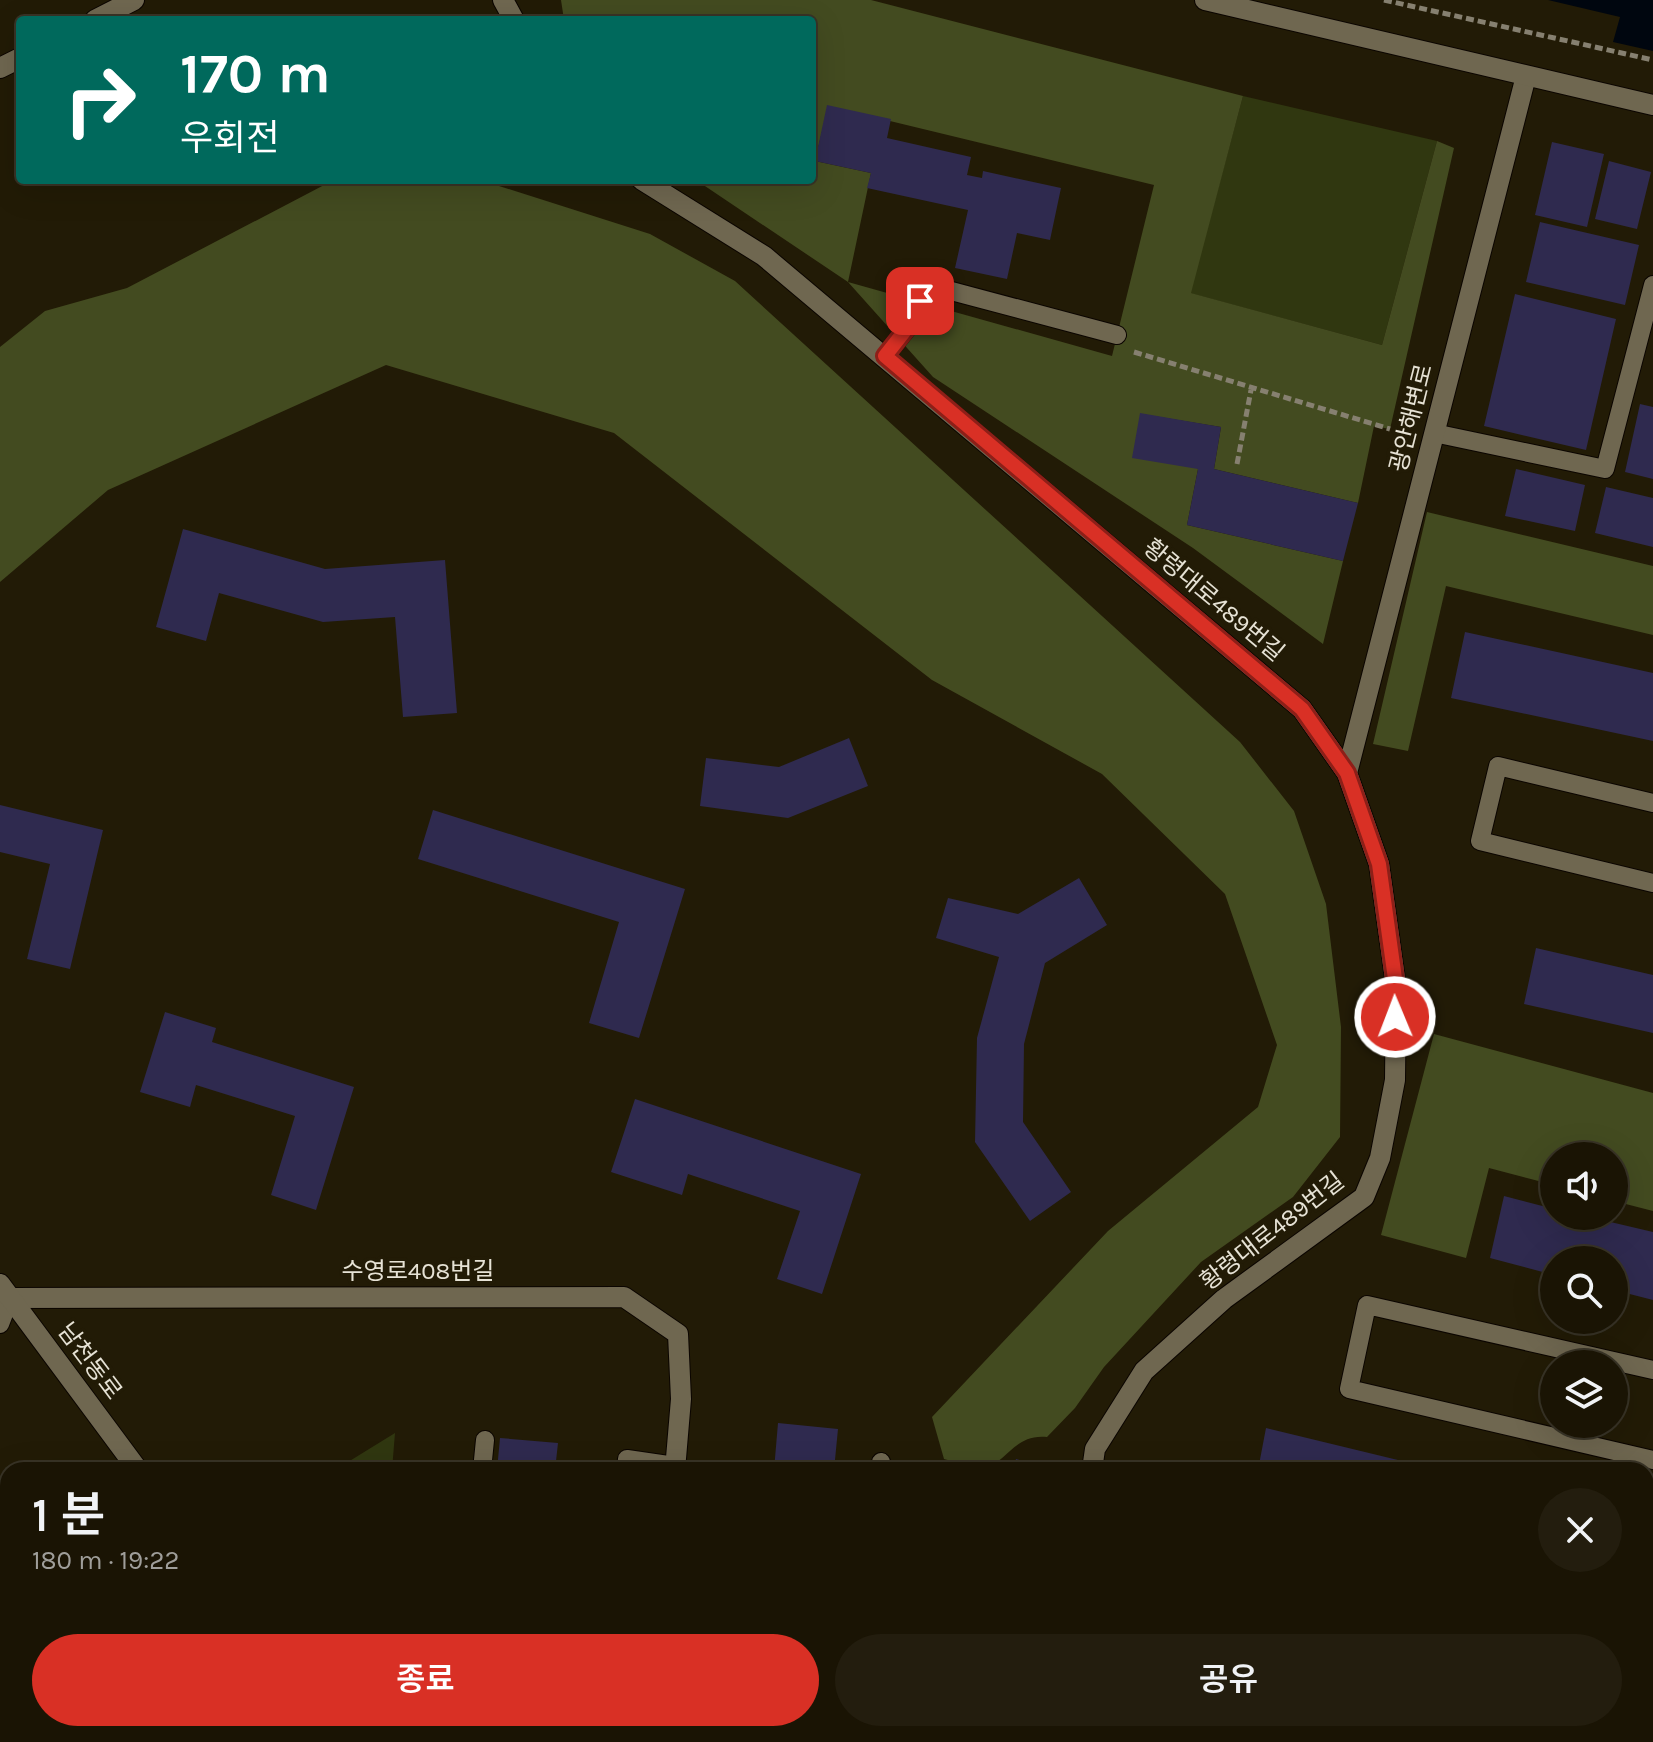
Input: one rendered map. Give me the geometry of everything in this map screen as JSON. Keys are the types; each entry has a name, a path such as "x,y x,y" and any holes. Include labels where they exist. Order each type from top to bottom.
{"street":[{"path":"103,16 134,0"},
{"path":"1205,0 1653,105"},
{"name":"광안해변로","path":"1347,773 1526,76"},
{"name":"황령대로489번길","path":"648,184 764,256 1302,709 1347,773 1379,864 1396,986 1395,1080 1380,1158 1364,1197 1224,1299 1144,1371 1095,1449 1093,1462"},
{"name":"수영로408번길","path":"5,1291 624,1297 678,1334 681,1399 676,1462"},
{"name":"남천동로","path":"5,1291 132,1462"}],"lane":[{"path":"885,356 915,318 925,284 1117,335"},
{"path":"1434,433 1605,469 1653,285"},
{"path":"1653,803 1498,766 1480,841 1653,883"},
{"path":"0,1324 5,1291"},
{"path":"1653,1370 1367,1305 1349,1389 1653,1460"},
{"path":"483,1462 485,1440"}],"path":[{"path":"1384,0 1653,60"},
{"path":"1117,335 1137,355 1390,429"},
{"path":"1237,464 1251,390"}],"green space":[{"path":"561,0 871,0 1243,96 1191,293 1382,345 1437,141 1454,148 1390,429 1374,426 1358,503 1214,469 1221,427 1141,414 1198,469 1187,525 1343,561 1323,644 1193,548 933,377 848,282 1112,356 1154,185 828,106 816,157 816,16 563,16"},
{"path":"1243,96 1437,141 1382,345 1190,293"},
{"path":"816,161 871,173 848,282 702,184 816,184"},
{"path":"326,184 499,186 650,234 735,281 1240,742 1294,811 1326,904 1341,1027 1340,1137 1293,1197 1201,1262 1104,1367 1075,1408 1047,1437 1028,1439 998,1462 944,1459 932,1417 1108,1231 1258,1107 1277,1045 1225,894 1102,774 932,680 614,433 386,365 108,490 0,582 0,347 45,311 127,288"},
{"path":"1427,512 1653,566 1653,635 1446,586 1408,751 1373,744"},
{"path":"1434,1034 1653,1093 1653,1211 1628,1205 1628,1142 1540,1142 1540,1181 1489,1168 1466,1258 1381,1235"},
{"path":"395,1433 393,1462 348,1462"}],"shaded area":[{"path":"1548,0 1653,0 1653,51 1613,42 1620,17"}],"building":[{"path":"827,105 891,119 887,138 971,157 967,175 982,178 983,171 1061,188 1050,240 1017,233 1007,279 955,268 968,210 867,188 871,173 816,161"},
{"path":"1552,142 1604,154 1587,227 1535,215"},
{"path":"1609,161 1651,172 1637,229 1595,219"},
{"path":"1540,222 1639,245 1625,305 1526,282"},
{"path":"1515,294 1616,319 1586,450 1484,426"},
{"path":"1640,404 1653,407 1653,479 1625,472"},
{"path":"1140,413 1221,427 1214,469 1358,503 1343,561 1187,525 1198,469 1132,458"},
{"path":"1516,469 1585,485 1575,531 1505,516"},
{"path":"1606,487 1653,498 1653,547 1595,533"},
{"path":"183,529 325,569 445,560 457,713 403,717 395,617 323,622 219,593 206,641 156,627"},
{"path":"1465,632 1653,673 1653,741 1451,698"},
{"path":"849,738 868,786 788,818 700,806 706,758 779,767"},
{"path":"0,805 103,830 70,969 27,959 50,864 0,852"},
{"path":"433,810 685,889 639,1038 589,1023 619,922 418,859"},
{"path":"1079,878 1107,925 1045,963 1024,1044 1023,1122 1071,1192 1030,1221 975,1142 977,1038 999,957 936,938 948,898 1018,914"},
{"path":"1536,948 1653,975 1653,1033 1524,1004"},
{"path":"165,1012 216,1028 212,1042 354,1087 316,1210 271,1195 295,1116 196,1085 190,1107 140,1092"},
{"path":"635,1099 861,1174 822,1294 777,1279 800,1211 688,1174 682,1195 611,1172"},
{"path":"1504,1196 1540,1205 1540,1230 1628,1230 1628,1226 1653,1232 1653,1300 1628,1294 1628,1246 1540,1246 1540,1271 1490,1258"},
{"path":"778,1423 838,1429 835,1462 775,1462"},
{"path":"1266,1428 1406,1462 1260,1462"},
{"path":"500,1438 558,1443 556,1462 498,1462"}],"route":[{"path":"920,301 915,318 885,356 1302,709 1347,773 1379,864 1396,986 1395,1017"}]}
